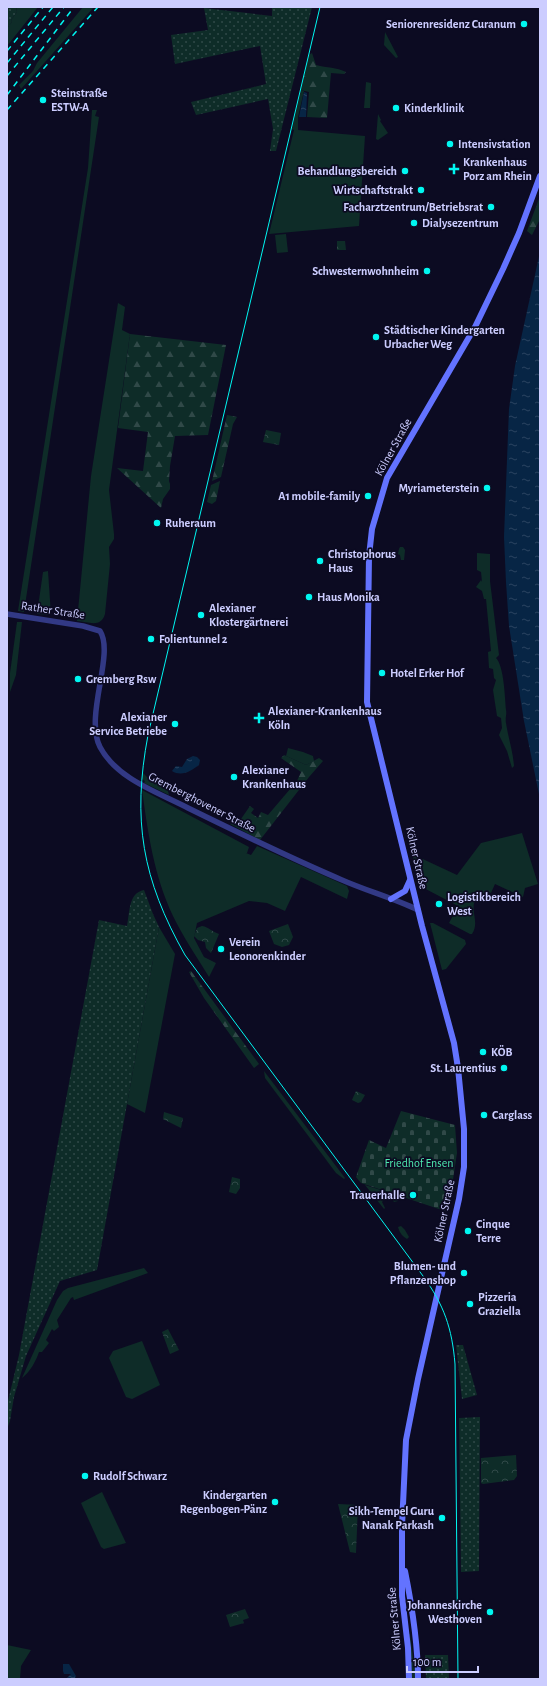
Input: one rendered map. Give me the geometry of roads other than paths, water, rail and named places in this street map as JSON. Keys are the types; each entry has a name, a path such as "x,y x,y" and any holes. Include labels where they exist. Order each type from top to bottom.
{"main road":[{"name":"Kölner Straße","path":"409,1679 408,1648 402,1596 406,1440 418,1379 459,1199 464,1167 464,1129 462,1098 454,1043 410,880 367,702 369,562 372,529 383,488 392,469 475,327 503,269 540,176"},
{"path":"391,899 404,891 410,880"},
{"name":"Kölner Straße","path":"402,1558 410,1596 418,1664 418,1679"}],"street":[{"name":"Rather Straße","path":"7,614 95,628"},
{"name":"Gremberghovener Straße","path":"95,628 103,635 104,641 96,715 97,738 108,760 118,770 141,784 256,842 341,880 418,910"}],"water":[{"path":"304,92 307,93 306,117 299,117"},
{"path":"540,252 540,799 524,721 509,626 504,537 509,409 515,366"},
{"path":"193,756 200,760 199,765 190,771 183,773 176,773 172,771 176,766 182,767 187,759"},
{"path":"63,1664 69,1664 76,1676 75,1679 66,1679 71,1674 64,1674"}],"tram line":[{"path":"320,7 148,735 143,766 141,822 144,848 150,874 170,927 185,955 423,1276 442,1307 446,1317 452,1339 455,1364 458,1679"}],"railway":[{"path":"7,51 43,7"},
{"path":"7,63 53,7"},
{"path":"7,76 64,7"},
{"path":"7,95 74,7"},
{"path":"7,110 98,7"}],"place":[{"name":"Seniorenresidenz Curanum","path":"524,24"},
{"name":"Steinstraße ESTW-A","path":"43,100"},
{"name":"Kinderklinik","path":"396,108"},
{"name":"Intensivstation","path":"450,144"},
{"name":"Krankenhaus Porz am Rhein","path":"454,169"},
{"name":"Behandlungsbereich","path":"405,171"},
{"name":"Wirtschaftstrakt","path":"421,190"},
{"name":"Facharztzentrum/Betriebsrat","path":"491,207"},
{"name":"Dialysezentrum","path":"414,223"},
{"name":"Schwesternwohnheim","path":"427,271"},
{"name":"Städtischer Kindergarten Urbacher Weg","path":"376,337"},
{"name":"Myriameterstein","path":"487,488"},
{"name":"A1 mobile-family","path":"368,496"},
{"name":"Ruheraum","path":"157,523"},
{"name":"Christophorus Haus","path":"320,561"},
{"name":"Haus Monika","path":"309,597"},
{"name":"Alexianer Klostergärtnerei","path":"201,615"},
{"name":"Folientunnel 2","path":"151,639"},
{"name":"Hotel Erker Hof","path":"382,673"},
{"name":"Gremberg Rsw","path":"78,679"},
{"name":"Alexianer-Krankenhaus Köln","path":"259,718"},
{"name":"Alexianer Service Betriebe","path":"175,724"},
{"name":"Alexianer Krankenhaus","path":"234,777"},
{"name":"Logistikbereich West","path":"439,904"},
{"name":"Verein Leonorenkinder","path":"221,949"},
{"name":"KÖB","path":"483,1052"},
{"name":"St. Laurentius","path":"504,1068"},
{"name":"Carglass","path":"484,1115"},
{"name":"Trauerhalle","path":"413,1195"},
{"name":"Cinque Terre","path":"468,1231"},
{"name":"Blumen- und Pflanzenshop","path":"464,1273"},
{"name":"Pizzeria Graziella","path":"470,1304"},
{"name":"Rudolf Schwarz","path":"85,1476"},
{"name":"Kindergarten Regenbogen-Pänz","path":"275,1502"},
{"name":"Sikh-Tempel Guru Nanak Parkash","path":"442,1518"},
{"name":"Johanneskirche Westhoven","path":"490,1612"}],"park label":[{"name":"Friedhof Ensen","path":"419,1163"}]}
